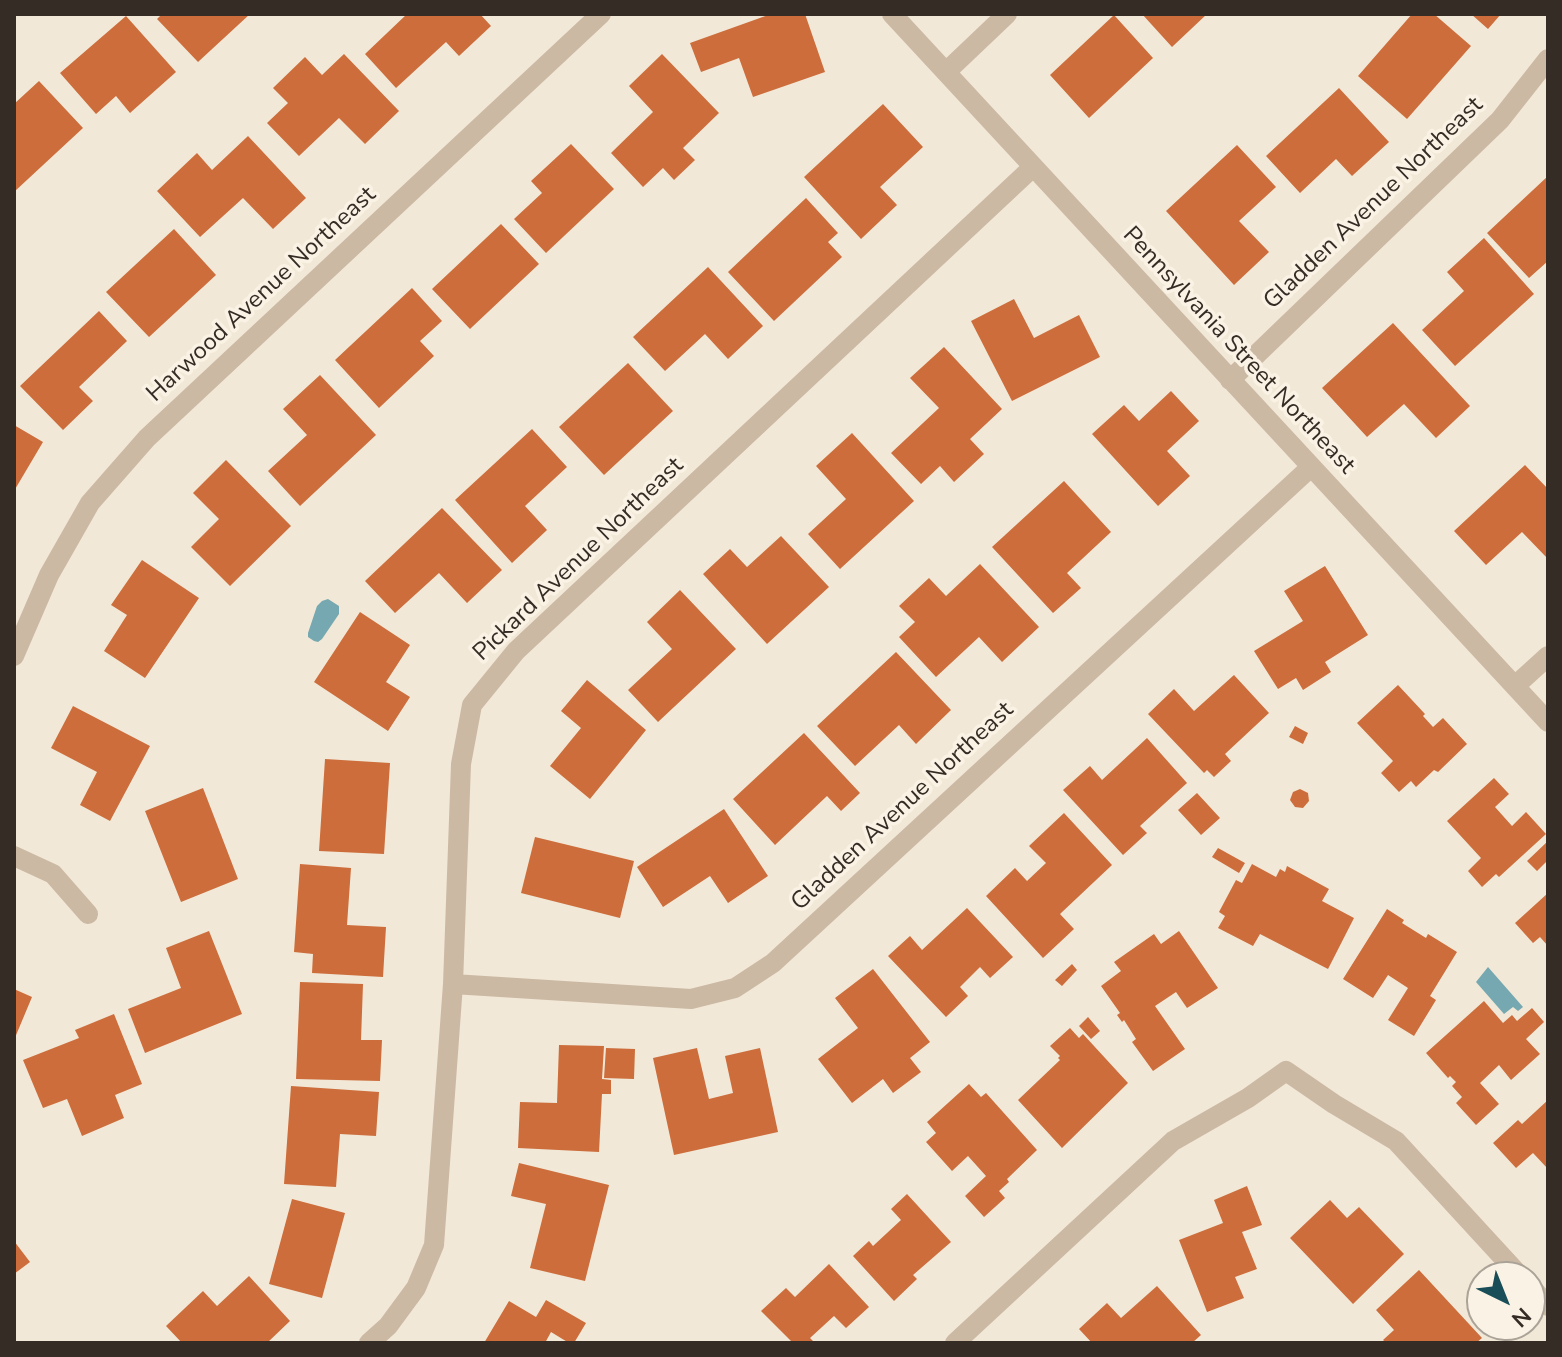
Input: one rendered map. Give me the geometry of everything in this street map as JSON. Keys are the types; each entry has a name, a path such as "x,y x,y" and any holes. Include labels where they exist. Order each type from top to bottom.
{"street":[{"name":"Harwood Avenue Northeast","path":"14,656 49,575 90,503 147,438 601,14"},
{"name":"Pennsylvania Street Northeast","path":"892,14 1548,722"},
{"path":"946,72 1007,14"},
{"name":"Gladden Avenue Northeast","path":"1230,380 1500,120 1548,59"},
{"name":"Pickard Avenue Northeast","path":"369,1343 388,1326 416,1288 434,1245 453,984 461,764 472,705 516,651 1033,167"},
{"name":"Gladden Avenue Northeast","path":"453,984 691,999 735,988 773,963 1311,467"},
{"path":"1515,686 1548,656"},
{"path":"14,856 53,874 88,914"},
{"path":"955,1343 1173,1141 1248,1098 1286,1071 1396,1141 1506,1261"}],"water":[{"path":"328,599 339,606 339,614 322,639 314,641 308,633 317,606"},
{"path":"1488,967 1523,1007 1518,1011 1513,1007 1504,1014 1476,982"}],"building":[{"path":"162,14 250,14 198,62 157,19"},
{"path":"407,14 480,14 491,26 459,56 446,42 396,88 365,54"},
{"path":"771,14 805,14 825,72 753,97 739,58 701,72 690,43"},
{"path":"1142,14 1207,14 1172,47"},
{"path":"1412,14 1434,14 1471,46 1407,119 1358,76"},
{"path":"1471,14 1501,14 1488,29"},
{"path":"1114,15 1153,58 1089,118 1050,75"},
{"path":"126,16 176,72 130,113 116,96 96,114 60,73"},
{"path":"344,54 399,111 365,144 339,118 299,156 267,123 288,103 273,88 305,57 322,75"},
{"path":"662,54 719,113 683,148 695,160 674,180 663,168 643,187 611,153 653,112 629,86"},
{"path":"39,81 83,128 14,192 14,104"},
{"path":"1339,88 1389,142 1352,176 1336,159 1300,193 1266,156"},
{"path":"883,104 923,147 880,187 897,205 861,239 804,177"},
{"path":"248,136 306,198 273,229 243,198 200,237 157,191 197,153 212,170"},
{"path":"571,144 614,189 546,253 514,219 542,193 531,181"},
{"path":"1237,145 1276,187 1239,221 1269,252 1234,285 1166,211"},
{"path":"1548,176 1548,261 1529,278 1487,233"},
{"path":"806,198 838,233 828,242 842,257 774,321 728,272"},
{"path":"501,224 539,264 470,329 432,289"},
{"path":"174,229 216,275 149,337 106,292"},
{"path":"1484,238 1534,294 1455,366 1422,330 1464,291 1447,272"},
{"path":"708,267 763,326 728,359 705,334 665,371 633,337"},
{"path":"412,288 442,321 420,341 434,356 379,408 335,360"},
{"path":"1014,299 1034,338 1079,315 1100,357 1012,401 971,321"},
{"path":"99,311 127,341 79,387 93,401 63,430 20,386"},
{"path":"1393,323 1470,406 1436,438 1404,404 1367,437 1322,388"},
{"path":"944,347 1002,409 970,439 984,454 954,482 940,466 921,484 891,453 939,408 910,378"},
{"path":"628,363 673,411 604,475 559,427"},
{"path":"320,375 376,435 300,506 268,471 307,435 283,409"},
{"path":"1171,391 1199,421 1167,451 1190,476 1158,506 1092,434 1124,405 1139,421"},
{"path":"14,425 43,442 14,491"},
{"path":"532,429 567,467 525,506 547,530 512,563 455,500"},
{"path":"852,433 914,501 840,569 808,534 846,499 816,466"},
{"path":"226,460 291,526 230,586 191,547 219,519 193,493"},
{"path":"1525,465 1548,489 1548,559 1522,532 1486,565 1454,531"},
{"path":"1064,481 1111,532 1067,573 1081,588 1053,613 992,547"},
{"path":"442,508 502,570 467,603 439,573 395,613 365,581"},
{"path":"781,536 829,587 767,644 703,574 730,549 747,567"},
{"path":"142,560 199,598 145,678 104,651 127,615 111,605"},
{"path":"980,564 1039,627 1002,662 979,637 936,677 899,637 915,622 899,606 929,578 946,596"},
{"path":"1325,566 1368,635 1325,662 1331,672 1303,690 1296,678 1278,689 1254,651 1303,621 1284,591"},
{"path":"680,590 736,649 658,722 628,690 672,649 647,622"},
{"path":"360,612 410,645 386,682 410,697 388,731 314,682"},
{"path":"896,652 951,710 916,744 899,725 855,766 817,726"},
{"path":"1234,675 1269,713 1225,754 1231,761 1214,777 1207,770 1204,773 1148,714 1174,689 1194,711"},
{"path":"587,680 646,730 590,799 550,766 581,728 561,711"},
{"path":"1398,685 1433,727 1443,718 1467,744 1438,772 1434,770 1416,787 1411,781 1399,792 1381,773 1393,761 1357,723"},
{"path":"73,706 150,746 110,821 80,805 97,772 51,748"},
{"path":"1295,726 1308,733 1303,744 1289,737"},
{"path":"804,733 860,793 841,811 827,796 775,845 733,799"},
{"path":"1147,738 1187,783 1140,826 1147,833 1123,855 1063,790 1090,766 1102,780"},
{"path":"325,759 390,763 384,854 319,851"},
{"path":"1494,778 1509,794 1495,807 1512,826 1526,812 1546,834 1499,877 1496,874 1482,887 1468,871 1481,858 1447,821"},
{"path":"203,788 238,879 181,902 145,811"},
{"path":"1300,789 1308,793 1309,801 1303,808 1295,807 1290,800 1293,792"},
{"path":"1197,793 1220,818 1201,835 1178,810"},
{"path":"724,809 768,876 728,903 710,876 663,907 637,867"},
{"path":"1064,813 1112,865 1060,914 1074,929 1043,958 986,896 1015,868 1027,881 1046,863 1029,846"},
{"path":"535,837 634,861 620,918 521,893"},
{"path":"1548,841 1548,860 1537,871 1527,861"},
{"path":"1218,848 1245,863 1239,873 1212,857"},
{"path":"300,864 351,868 347,925 386,927 383,977 312,973 313,954 294,952"},
{"path":"1252,864 1276,877 1280,869 1285,872 1287,866 1329,889 1322,901 1354,918 1328,969 1260,934 1253,946 1218,928 1225,916 1219,912 1236,880 1242,883"},
{"path":"1548,893 1548,946 1540,937 1533,943 1515,923"},
{"path":"967,908 1013,957 990,978 980,967 960,987 968,996 946,1017 888,956 910,936 922,950"},
{"path":"1387,909 1426,938 1428,934 1457,952 1430,996 1436,1000 1414,1036 1388,1020 1408,988 1388,975 1373,998 1343,979"},
{"path":"209,931 242,1014 145,1053 128,1009 181,988 166,948"},
{"path":"1179,931 1218,988 1187,1008 1176,992 1155,1006 1185,1049 1153,1071 1132,1042 1136,1039 1117,1015 1120,1013 1101,986 1121,971 1114,962 1154,934 1161,944"},
{"path":"1072,964 1077,970 1062,986 1055,980"},
{"path":"873,969 930,1042 910,1058 921,1072 893,1093 883,1079 852,1103 818,1059 858,1028 835,998"},
{"path":"300,982 363,984 361,1040 382,1040 380,1081 296,1079"},
{"path":"14,989 32,997 14,1040"},
{"path":"1484,1001 1503,1023 1512,1015 1517,1021 1532,1008 1544,1022 1526,1039 1540,1054 1511,1080 1499,1065 1480,1083 1499,1104 1476,1125 1456,1103 1462,1097 1452,1086 1456,1082 1450,1076 1448,1078 1426,1053"},
{"path":"114,1014 142,1084 115,1095 124,1118 82,1136 67,1099 43,1108 23,1060 79,1038 75,1030"},
{"path":"1088,1017 1100,1031 1091,1039 1079,1026"},
{"path":"1070,1028 1079,1038 1083,1034 1128,1083 1062,1148 1018,1100 1060,1060 1050,1046"},
{"path":"559,1045 604,1046 602,1079 611,1080 611,1094 602,1094 599,1152 518,1148 520,1102 557,1103"},
{"path":"606,1048 635,1049 634,1079 604,1078"},
{"path":"697,1048 709,1099 733,1093 725,1056 760,1048 778,1132 674,1155 653,1058"},
{"path":"969,1084 981,1097 986,1093 1037,1150 1007,1179 1009,1182 999,1191 1005,1198 984,1217 965,1196 986,1176 968,1156 952,1171 926,1142 936,1133 927,1122"},
{"path":"291,1086 379,1092 376,1136 340,1134 336,1187 284,1184"},
{"path":"1548,1100 1548,1169 1533,1153 1516,1168 1493,1143 1518,1120 1522,1124"},
{"path":"519,1163 609,1185 585,1281 530,1268 546,1204 511,1196"},
{"path":"1247,1186 1262,1225 1242,1232 1257,1269 1235,1277 1244,1298 1207,1312 1179,1240 1223,1223 1214,1200"},
{"path":"907,1194 951,1242 913,1275 917,1279 894,1301 853,1256 869,1241 873,1246 901,1220 891,1209"},
{"path":"292,1199 345,1213 322,1298 269,1284"},
{"path":"1330,1200 1347,1218 1359,1207 1404,1254 1353,1304 1290,1238"},
{"path":"14,1241 30,1262 14,1274"},
{"path":"829,1264 869,1307 846,1328 834,1316 810,1338 815,1343 793,1343 761,1311 786,1288 795,1297"},
{"path":"1419,1270 1466,1321 1466,1341 1478,1341 1386,1343 1383,1340 1394,1330 1376,1310"},
{"path":"249,1276 290,1321 267,1343 182,1343 166,1326 203,1291 217,1306"},
{"path":"1157,1286 1201,1335 1192,1343 1092,1343 1079,1329 1107,1303 1121,1318"},
{"path":"546,1300 586,1323 574,1343 551,1332 545,1343 484,1343 509,1301 536,1317"}]}
